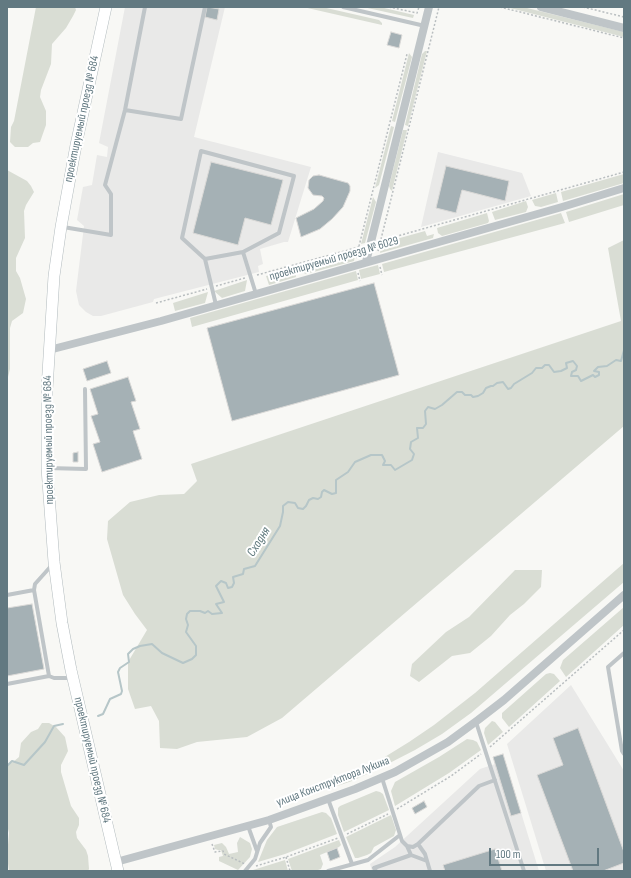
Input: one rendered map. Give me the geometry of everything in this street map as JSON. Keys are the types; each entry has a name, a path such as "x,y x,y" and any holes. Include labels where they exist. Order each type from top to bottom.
{"street":[{"name":"проектируемый проезд № 684","path":"106,7 76,144 54,276 47,389 47,468 54,562 62,623 73,678 117,867"},
{"path":"366,262 429,7"},
{"path":"541,7 624,28"},
{"name":"проектируемый проезд № 6029","path":"49,350 73,345 256,294 624,188"},
{"name":"улица Конструктора Лукина","path":"117,867 269,820 328,799 382,778 420,758 476,722 504,700 624,595"}],"lane":[{"path":"61,227 111,235 111,194 105,185 125,110 145,7"},
{"path":"125,110 181,119 205,7"},
{"path":"343,7 425,26"},
{"path":"205,260 243,252 279,233 294,176 201,151 182,238 205,260 216,305"},
{"path":"243,252 256,294"},
{"path":"47,468 86,469 85,389"},
{"path":"49,676 34,590 35,584 54,562"},
{"path":"7,595 34,590"},
{"path":"624,653 608,667 622,751 624,754"},
{"path":"7,684 49,676 54,678 73,678"},
{"path":"476,722 524,871"},
{"path":"382,778 402,841 407,846 411,855"},
{"path":"407,846 413,847 418,844 479,786 495,780"},
{"path":"328,799 352,864"},
{"path":"245,871 255,859 262,839 271,827 269,820"},
{"path":"248,826 257,851"},
{"path":"328,871 368,860 400,835"},
{"path":"418,844 425,854 430,871"},
{"path":"376,871 374,868 411,855 428,861"}],"path":[{"path":"389,7 417,13 419,7"},
{"path":"377,253 439,7"},
{"path":"500,7 624,38"},
{"path":"583,7 624,17"},
{"path":"356,261 407,54"},
{"path":"380,241 624,172"},
{"path":"156,303 359,247"},
{"path":"379,263 382,275"},
{"path":"358,270 360,281"},
{"path":"255,867 286,858 342,836 393,811 451,776 485,751 624,630"},
{"path":"218,852 223,851 224,854 245,864"},
{"path":"286,858 290,871"}],"shaded area":[{"path":"36,7 75,7 76,10 66,28 52,44 51,64 41,90 40,97 46,111 46,125 40,142 33,143 28,147 15,147 10,142 11,127 14,121"},
{"path":"125,7 225,7 194,137 311,167 288,242 260,249 263,264 258,266 259,272 154,299 153,302 101,316 93,316 79,305 76,291 84,226 77,220 83,187 92,185 97,155 107,157 108,147 99,143"},
{"path":"303,7 322,7 379,20 382,25"},
{"path":"363,7 380,7 414,15 413,18"},
{"path":"506,7 523,7 624,32 624,37"},
{"path":"427,51 408,126 405,125 422,54"},
{"path":"409,53 412,57 395,122 392,121"},
{"path":"391,126 394,127 379,185 375,188"},
{"path":"403,130 407,130 392,191 389,186"},
{"path":"438,152 522,173 531,196 421,227"},
{"path":"7,170 27,181 34,192 24,211 25,238 16,258 16,271 20,278 26,299 23,313 12,321 10,328 10,369 7,381"},
{"path":"624,174 624,183 563,201 561,192"},
{"path":"556,193 558,202 541,207 535,206 532,200"},
{"path":"624,194 624,205 569,222 566,212"},
{"path":"373,197 376,202 365,243 361,244"},
{"path":"526,201 528,207 526,212 495,220 492,212"},
{"path":"487,213 488,223 442,236 438,233 437,228"},
{"path":"561,213 565,223 384,272 382,264"},
{"path":"425,231 427,236 434,234 433,238 380,253 382,243"},
{"path":"624,240 624,426 282,718 247,737 197,742 177,749 160,748 159,721 151,706 135,709 128,689 128,662 147,630 123,595 107,539 108,521 130,502 159,495 184,494 197,481 191,464 621,321 608,248"},
{"path":"356,250 354,261 306,274 304,273 302,266"},
{"path":"378,265 380,274 361,279 359,270"},
{"path":"295,268 296,277 269,285 266,276"},
{"path":"356,271 358,280 192,327 190,318"},
{"path":"247,280 245,291 222,298 214,291"},
{"path":"208,292 205,303 175,311 173,303"},
{"path":"624,563 624,582 471,713 442,734 378,769 352,781 302,798 375,763 434,725 475,693"},
{"path":"515,570 542,570 541,587 524,604 510,615 491,636 470,653 452,656 419,682 410,676 412,664 446,632 469,617"},
{"path":"624,607 624,625 566,677 560,668 563,660"},
{"path":"546,674 554,674 560,681 509,727 502,718 502,713"},
{"path":"571,685 624,771 624,871 546,871 507,744"},
{"path":"492,721 495,722 503,732 488,745 484,733 485,728"},
{"path":"42,723 49,723 56,727 65,737 68,751 61,765 61,772 71,806 79,818 79,825 76,832 77,838 86,850 88,856 88,871 9,871 7,856 9,833 7,825 7,764 13,762 19,757 21,743 31,732 38,729"},
{"path":"467,739 477,742 481,750 449,773 395,806 391,791 395,782"},
{"path":"503,754 539,871 372,871 370,864 395,847 480,769 495,764 493,757"},
{"path":"376,791 383,794 389,810 344,832 338,815 338,808"},
{"path":"322,812 326,813 331,818 337,834 285,854 258,862 267,840 277,827"},
{"path":"391,815 396,830 394,836 374,847 371,853 355,858 346,837"},
{"path":"240,837 250,843 252,849 250,857 238,870 219,861 219,857 223,856 221,850 215,849 214,845 222,843 226,847 229,854 238,852 237,843"},
{"path":"339,840 341,845 339,847 320,855 323,864 321,869 315,871 292,871 288,859"},
{"path":"285,860 288,871 251,871 253,870"}],"building":[{"path":"207,7 219,9 217,20 205,17"},
{"path":"391,32 402,35 399,48 387,45"},
{"path":"211,162 283,180 271,225 245,218 238,245 193,233"},
{"path":"446,166 509,181 505,201 462,190 456,213 436,208"},
{"path":"319,175 348,183 350,186 350,191 343,207 332,219 320,229 301,237 296,218 314,209 323,201 324,198 322,196 313,195 308,188 309,180 313,176"},
{"path":"374,283 399,375 232,421 207,328"},
{"path":"107,361 111,373 87,381 83,369"},
{"path":"128,377 136,401 131,402 140,429 133,431 142,459 102,472 93,444 100,442 91,416 98,414 90,389"},
{"path":"78,452 78,462 73,462 73,453"},
{"path":"32,604 44,669 7,676 7,608"},
{"path":"578,728 624,852 624,863 603,871 573,871 537,775 563,765 553,738"},
{"path":"503,754 521,813 511,816 493,757"},
{"path":"424,801 427,807 415,814 412,808"},
{"path":"337,848 340,857 330,861 327,852"},
{"path":"495,849 502,871 445,871 443,865"}],"waterway":[{"name":"Сходня","path":"98,716 103,714 110,699 121,694 122,691 118,672 120,668 129,662 128,654 133,649 152,644 162,653 183,663 192,659 196,655 196,646 186,632 188,625 186,619 187,614 190,611 200,611 205,613 208,611 212,614 222,613 216,604 224,602 216,586 221,581 226,583 228,588 232,587 234,583 233,577 243,574 244,569 255,566 280,526 283,506 288,502 295,503 298,508 303,509 309,500 313,498 318,499 321,497 324,490 332,494 336,493 336,480 348,472 355,462 371,455 382,455 385,461 383,465 391,465 395,470 412,460 414,454 410,449 411,442 418,438 417,428 423,428 426,424 425,411 428,407 435,409 442,405 457,392 462,392 465,395 471,395 473,397 478,396 483,393 486,388 503,382 508,389 532,373 536,368 542,368 545,365 549,365 554,372 561,371 567,368 566,363 573,361 577,366 576,370 572,372 571,376 578,376 581,381 593,375 595,377 599,375 599,372 594,371 598,367 607,366 616,360 621,361 624,350"},
{"name":"Сходня","path":"7,766 12,761 24,765 45,742 54,726 63,724"}]}
